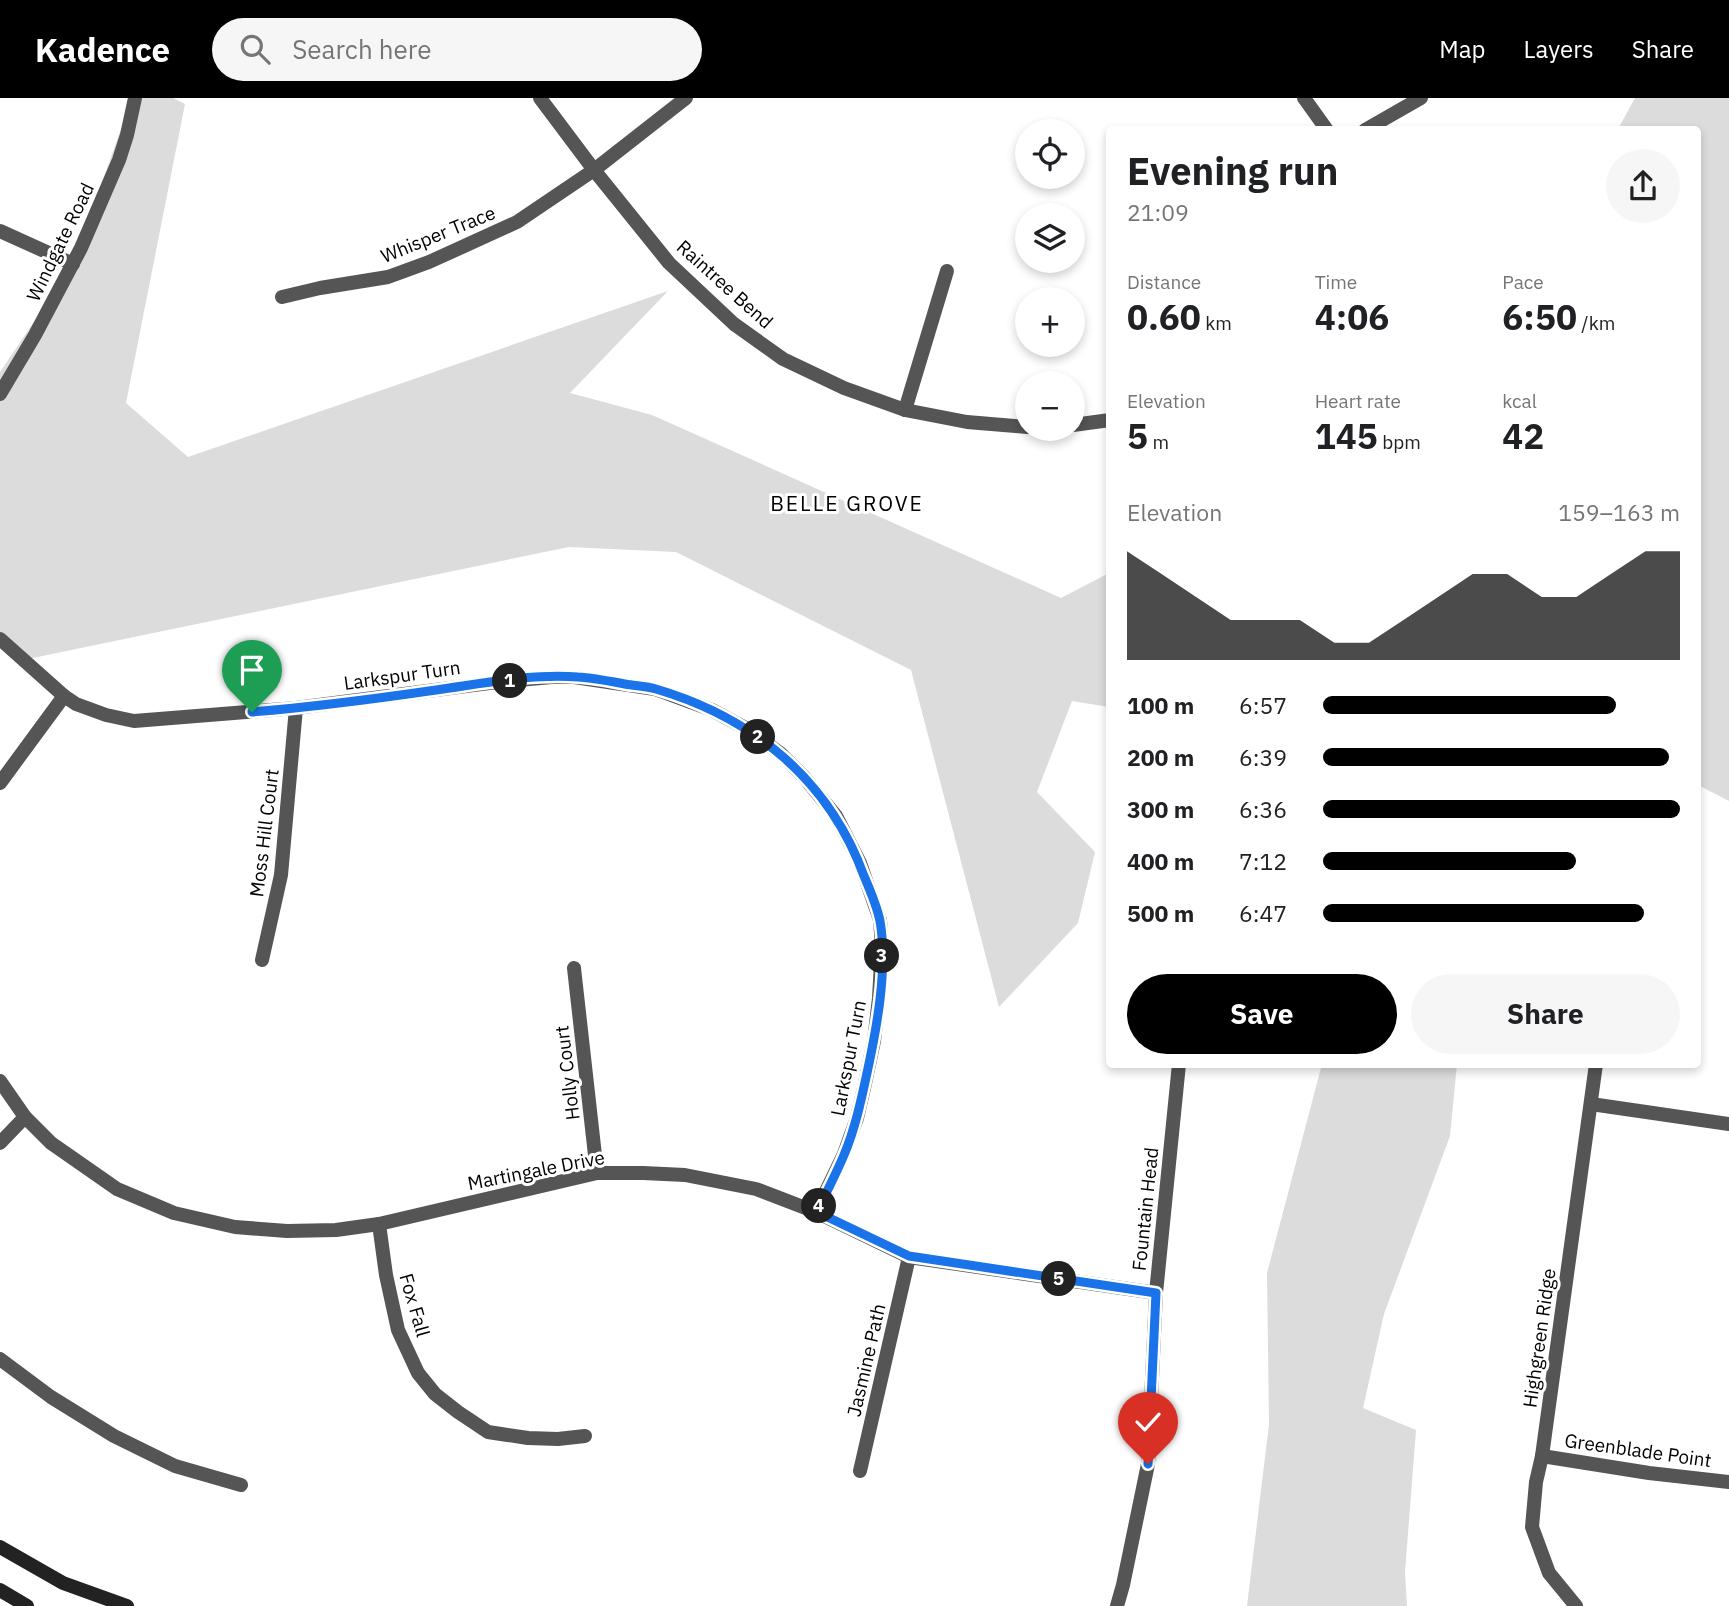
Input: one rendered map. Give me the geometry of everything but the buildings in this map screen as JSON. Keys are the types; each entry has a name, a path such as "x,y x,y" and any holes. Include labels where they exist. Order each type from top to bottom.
{"main road":[{"path":"0,1547 63,1583 127,1606"},
{"path":"0,1590 27,1606"}],"street":[{"name":"Windgate Road","path":"0,394 81,248 119,160 135,98"},
{"name":"Raintree Bend","path":"540,98 669,263 734,324 783,359 844,388 905,410 967,422 1015,425"},
{"name":"Whisper Trace","path":"282,296 388,276 429,262 517,222 594,170 686,98"},
{"path":"1304,98 1324,126"},
{"path":"1372,126 1421,98"},
{"path":"0,231 73,264"},
{"path":"905,410 947,271"},
{"path":"1085,423 1106,421"},
{"name":"Larkspur Turn","path":"0,639 76,704 106,715 134,720 296,708 497,682 574,677 655,689 712,710 747,729 781,754 823,798 836,816 860,863 880,920 882,946 874,1041 857,1118 844,1154 817,1212"},
{"path":"0,783 64,696"},
{"name":"Moss Hill Court","path":"262,960 281,875 296,708"},
{"name":"Holly Court","path":"574,968 597,1173"},
{"name":"Fountain Head","path":"1117,1606 1148,1464 1156,1293 1179,1068"},
{"name":"Highgreen Ridge","path":"1576,1606 1549,1573 1532,1527 1535,1482 1542,1456 1596,1068"},
{"name":"Martingale Drive","path":"0,1081 25,1117 51,1143 117,1189 174,1213 235,1227 287,1231 336,1230 379,1224 597,1173 685,1175 756,1189 817,1212 909,1256 1156,1293"},
{"path":"1591,1104 1729,1124"},
{"path":"0,1143 25,1117"},
{"name":"Fox Fall","path":"379,1224 386,1275 398,1330 418,1373 435,1394 488,1432 528,1438 585,1436"},
{"name":"Jasmine Path","path":"860,1471 909,1256"},
{"path":"0,1359 51,1397 114,1436 174,1466 241,1485"},
{"name":"Greenblade Point","path":"1542,1456 1649,1473 1729,1482"}],"shaded area":[{"path":"132,98 173,98 185,104 126,403 188,457 668,291 570,393 652,415 1061,598 1106,575 1106,707 1072,701 1037,792 1095,852 1078,923 999,1007 911,670 676,552 569,547 23,660 0,639 0,372 73,264"},
{"path":"1635,98 1729,98 1729,801 1701,787 1701,126 1620,126"},
{"path":"1321,1068 1457,1068 1450,1136 1384,1314 1363,1408 1416,1430 1405,1572 1407,1606 1247,1606 1269,1424 1267,1273"}],"district":[{"name":"BELLE GROVE","path":"847,504"}],"route":[{"path":"252,712 351,702 497,682 574,677 655,689 712,710 747,729 781,754 823,798 836,816 860,863 880,920 881,972 874,1041 857,1118 844,1154 817,1212 909,1256 1156,1293 1148,1464"}]}
